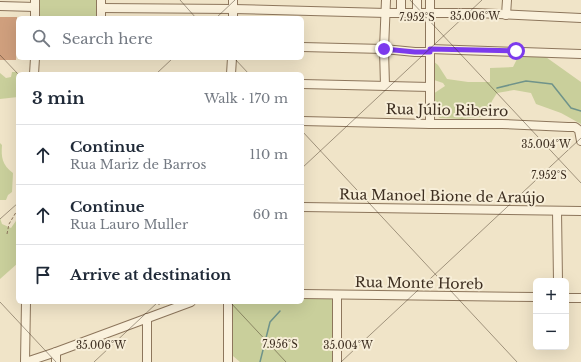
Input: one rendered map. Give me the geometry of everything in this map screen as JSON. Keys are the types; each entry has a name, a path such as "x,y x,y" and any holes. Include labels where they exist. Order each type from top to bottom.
{"street":[{"path":"233,0 233,16"},
{"path":"385,86 384,49 386,0"},
{"path":"401,0 401,13"},
{"path":"417,0 417,13"},
{"path":"430,0 430,124"},
{"path":"506,15 507,0"},
{"path":"0,6 35,3 35,16"},
{"path":"101,16 101,4 581,18"},
{"path":"304,47 384,49 415,52 430,50 581,54"},
{"path":"34,72 35,60"},
{"path":"231,72 232,60"},
{"path":"304,84 430,88"},
{"name":"Rua Júlio Ribeiro","path":"304,120 575,127 579,130 581,141"},
{"name":"Rua Manoel Bione de Araújo","path":"304,207 581,211"},
{"path":"557,210 558,278"},
{"name":"Rua Monte Horeb","path":"304,294 533,298"},
{"path":"336,294 337,362"},
{"path":"569,298 581,298"},
{"path":"26,304 26,362 147,318 178,304"},
{"path":"228,304 228,362"},
{"path":"146,362 147,318"},
{"path":"56,352 56,362"}],"path":[{"path":"7,234 9,224 16,212"}],"green space":[{"path":"36,0 101,0 101,16 36,16"},
{"path":"519,55 543,55 581,82 581,124 561,113 536,104 531,93 514,90 497,93 486,115 481,117 461,119 440,118 435,115 433,94 445,86 443,83 434,80 433,61 438,65 447,79 468,82 490,82 490,68 513,67"},
{"path":"12,72 16,72 16,97 0,99 0,73 6,78 11,77"},
{"path":"0,143 2,145 2,157 4,164 13,173 12,192 8,195 6,200 0,200"},
{"path":"0,218 2,224 11,228 16,221 16,265 0,279"},
{"path":"304,297 330,297 333,301 334,362 240,362 233,356 230,304 304,304"}],"building":[{"path":"0,17 16,17 16,60 0,60"}],"waterway":[{"path":"497,88 526,81 552,84 571,108 581,111"},
{"path":"260,362 270,322 280,311"}],"route":[{"path":"384,49 415,52 430,52 430,49 516,51"}]}
